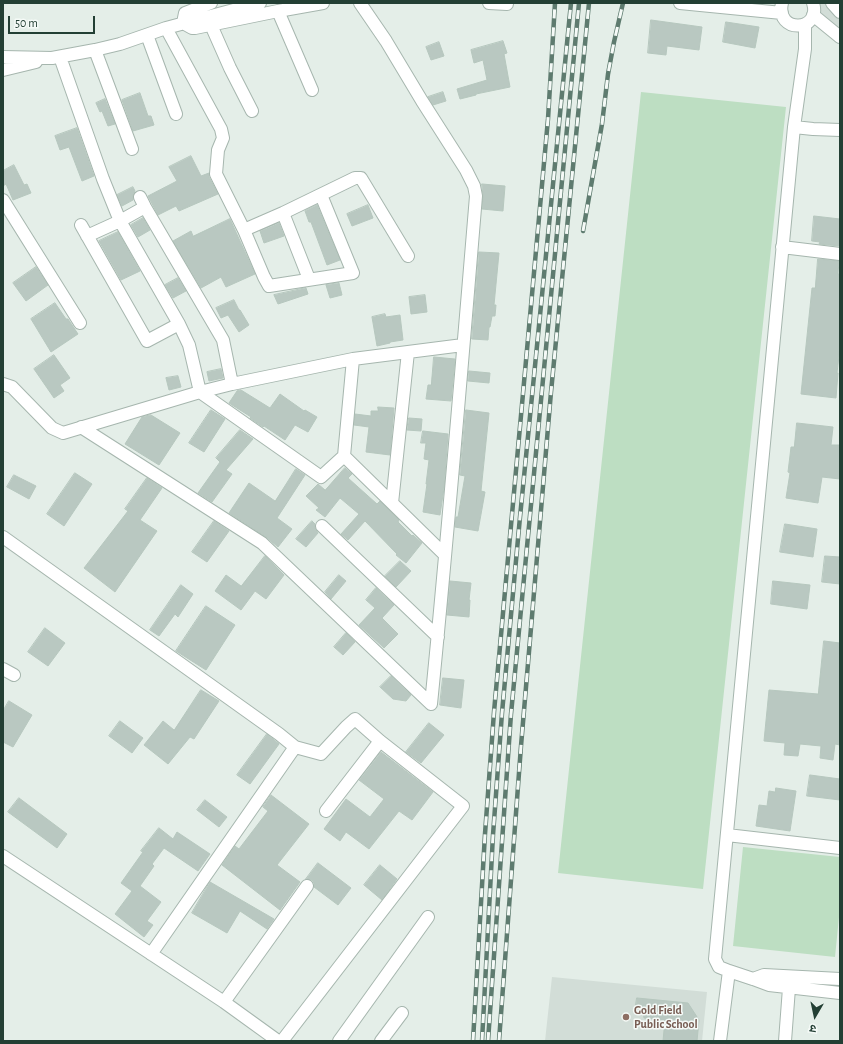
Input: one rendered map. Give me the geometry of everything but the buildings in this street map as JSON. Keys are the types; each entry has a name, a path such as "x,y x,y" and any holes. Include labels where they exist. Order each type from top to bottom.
{"street":[{"path":"182,23 185,13 211,3"},
{"path":"3,70 120,44 182,23 260,3"},
{"path":"182,23 195,28 323,3"},
{"path":"81,427 262,543 431,704 476,196 474,186 466,170 386,41 360,3"},
{"path":"489,3 507,4"},
{"path":"680,3 782,8 783,18 791,24 800,26 808,22 813,9 840,37"},
{"path":"832,3 840,12"},
{"path":"278,11 312,90"},
{"path":"805,24 805,49 794,127 714,959 719,967 753,979 764,975 840,993"},
{"path":"211,25 230,68 252,111"},
{"path":"166,28 220,129 223,138 218,150 216,174 244,230 269,286 352,273 321,195"},
{"path":"147,35 176,114"},
{"path":"95,50 132,149"},
{"path":"3,57 56,57"},
{"path":"56,57 120,221 179,324 189,345 200,392 321,476 344,456 353,359"},
{"path":"794,127 840,130"},
{"path":"244,230 355,178 361,178 408,256"},
{"path":"3,200 80,323"},
{"path":"87,236 120,221 142,202 223,340 232,384"},
{"path":"283,213 309,279"},
{"path":"81,225 147,340 179,324"},
{"path":"782,248 840,254"},
{"path":"3,384 12,387 52,428 62,433 232,384 353,359 463,345"},
{"path":"392,503 408,352"},
{"path":"344,456 445,555"},
{"path":"322,526 438,637"},
{"path":"3,537 279,734 295,747 321,754 355,719 380,741 463,806 282,1041"},
{"path":"3,669 14,675"},
{"path":"326,811 380,741"},
{"path":"151,954 295,747"},
{"path":"727,835 840,848"},
{"path":"3,856 224,1002 278,1041"},
{"path":"224,1002 307,886"},
{"path":"339,1041 428,917"},
{"path":"720,1041 729,971"},
{"path":"791,982 840,978"},
{"path":"785,1041 791,982"},
{"path":"381,1041 402,1012"}],"shaded area":[{"path":"818,3 840,3 840,32 821,15"},
{"name":"Gold Field Public School","path":"552,977 707,992 702,1041 545,1041"}],"green space":[{"path":"641,92 786,107 703,889 558,873"},
{"path":"743,847 840,857 840,907 835,957 733,946"}],"railway":[{"path":"473,1041 485,834 494,712 548,119 555,3"},
{"path":"482,1041 493,835 502,713 571,3"},
{"path":"488,1041 511,714 579,3"},
{"path":"499,1041 521,746 551,392 589,3"},
{"path":"583,231 602,124 608,74 623,3"}],"place":[{"name":"Gold Field Public School","path":"626,1017"}]}
